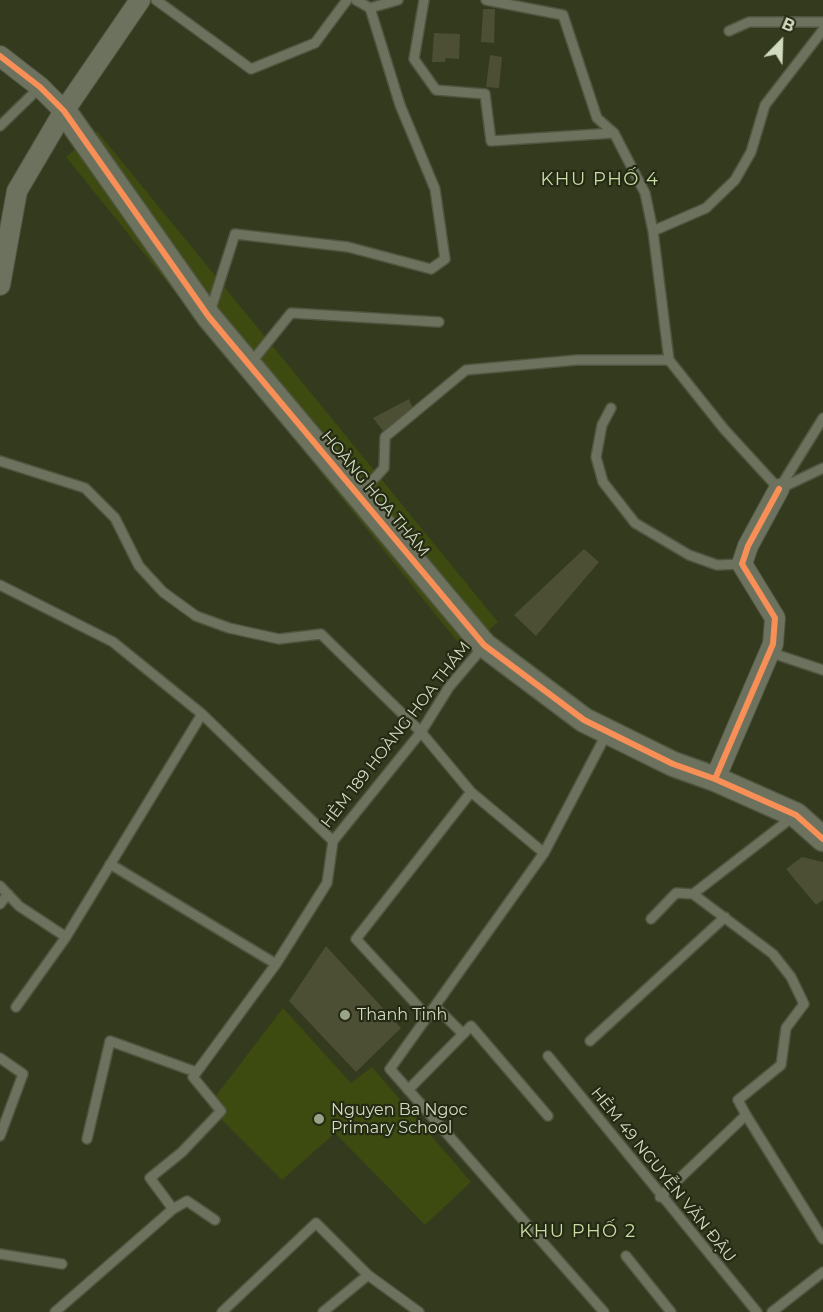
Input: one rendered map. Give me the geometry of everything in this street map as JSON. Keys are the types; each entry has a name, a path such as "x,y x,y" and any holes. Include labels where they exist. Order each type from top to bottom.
{"street":[{"path":"0,285 17,191 64,111 140,0"},
{"name":"HOÀNG HOA THÁM","path":"0,56 40,87 64,111 209,317 484,645 584,720 673,764 715,779 796,815 823,839"},
{"path":"715,779 773,644 775,618 742,564 748,546 779,489"}],"lane":[{"path":"156,0 251,69 315,43 347,0"},
{"path":"209,317 235,234 348,247 431,269 445,260 435,189 400,105 370,8 356,0"},
{"path":"370,8 398,0"},
{"path":"424,0 414,59 436,90 485,94 491,141 614,133"},
{"path":"486,0 563,15 597,118 614,133 645,193 653,231 669,360 724,429 779,489"},
{"path":"729,31 749,22 823,22"},
{"path":"653,231 706,208 735,180 751,152 765,105 823,30"},
{"path":"0,126 40,87"},
{"path":"249,366 291,313 439,322"},
{"path":"359,495 384,468 385,437 466,370 577,360 669,360"},
{"path":"611,408 602,425 596,457 603,482 635,523 689,555 717,565 742,564"},
{"path":"779,489 823,418"},
{"path":"0,460 85,488 115,518 139,566 163,592 196,616 229,628 279,639 321,634 421,732 471,792 544,854"},
{"path":"779,489 823,468"},
{"path":"0,585 113,642 202,714 333,841"},
{"name":"HẺM 189 HOÀNG HOA THÁM","path":"196,1072 276,964 327,883 333,841 421,732 450,687 484,645"},
{"path":"769,652 823,670"},
{"path":"16,1007 66,937 202,714"},
{"path":"604,1312 390,1069 544,854 608,731"},
{"path":"428,1017 356,939 471,792"},
{"path":"693,894 796,815"},
{"path":"110,864 276,964"},
{"path":"0,886 19,906 66,937"},
{"path":"651,919 676,893 693,894 773,954 790,978 804,1004 786,1028 781,1065 738,1100 823,1239"},
{"path":"0,904 8,894"},
{"path":"590,1041 725,917"},
{"path":"435,1006 463,1034"},
{"path":"408,1090 471,1026 548,1116"},
{"path":"87,1139 110,1041 196,1072 193,1077 221,1111 182,1152 150,1178 173,1209"},
{"name":"HẺM 49 NGUYỄN VĂN ĐẬU","path":"548,1056 660,1197 757,1312"},
{"path":"0,1058 23,1074 0,1136"},
{"path":"660,1197 746,1115"},
{"path":"55,1312 173,1209 187,1201 215,1220"},
{"path":"222,1312 316,1223 368,1275 419,1312"},
{"path":"0,1254 62,1264"},
{"path":"626,1256 671,1312"},
{"path":"772,1312 823,1272"},
{"path":"322,1312 368,1275"}],"shaded area":[{"path":"97,131 498,622 465,651 66,157"},
{"name":"Nguyen Ba Ngoc Primary School","path":"283,1008 351,1083 372,1067 471,1182 425,1225 335,1133 282,1180 208,1106"}],"building":[{"path":"483,9 495,9 494,43 481,42"},
{"path":"434,33 460,34 459,59 446,58 445,62 432,62"},
{"path":"490,55 502,57 499,88 486,87"},
{"path":"409,399 414,411 383,431 373,418"},
{"path":"584,549 599,562 536,636 514,615"},
{"path":"802,857 823,862 823,900 816,905 786,869"},
{"name":"Thanh Tinh","path":"326,946 401,1028 356,1072 289,1001"}],"cycle path":[{"path":"0,56 40,87 64,111 209,317 484,645 584,720 673,764 715,779 796,815 823,839"},
{"path":"715,779 773,644 775,618 742,564 748,546 779,489"}],"place":[{"name":"Thanh Tinh","path":"345,1015"},
{"name":"Nguyen Ba Ngoc Primary School","path":"319,1119"}],"district":[{"name":"KHU PHỐ 4","path":"600,180"},
{"name":"KHU PHỐ 2","path":"578,1232"}]}
